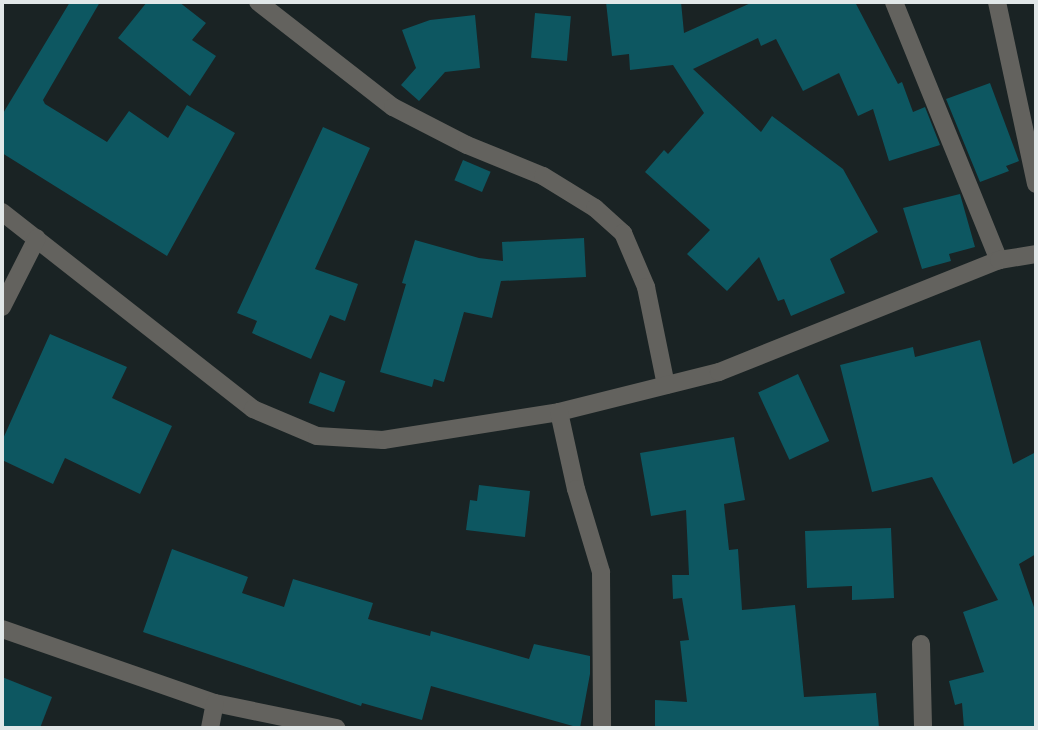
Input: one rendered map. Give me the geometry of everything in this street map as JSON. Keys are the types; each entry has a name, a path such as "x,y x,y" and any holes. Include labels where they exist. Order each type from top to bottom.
{"street":[{"path":"258,2 393,107 467,145 543,176 595,208 623,233 646,287 666,386"},
{"path":"894,2 999,260"},
{"path":"997,2 1036,184"},
{"path":"2,212 253,409 317,436 383,440 559,412 719,372 999,260 1036,254"},
{"path":"2,307 37,238"},
{"path":"559,412 576,489 601,572 603,728"},
{"path":"2,629 215,703 336,728"},
{"path":"921,644 923,728"},
{"path":"210,728 215,703"}],"building":[{"path":"70,2 100,2 43,100 45,104 107,142 129,111 168,138 187,105 235,133 167,256 2,153 2,115"},
{"path":"147,2 179,2 206,23 192,40 216,56 190,96 118,38"},
{"path":"606,2 681,2 684,33 753,2 855,2 898,84 902,82 913,112 925,107 940,145 889,161 873,109 858,116 839,73 803,91 776,39 761,46 758,38 693,69 761,132 772,116 843,169 878,232 830,259 845,293 791,316 784,299 778,301 759,257 727,291 687,254 710,230 645,172 664,150 668,154 704,113 673,65 630,70 629,54 612,56"},
{"path":"535,13 571,16 567,61 531,58"},
{"path":"475,15 480,68 445,72 419,101 401,85 416,68 402,30 430,20"},
{"path":"990,83 1019,161 1006,166 1009,171 980,182 946,99"},
{"path":"323,127 370,148 315,269 358,284 345,321 330,315 311,359 252,333 257,321 237,313"},
{"path":"463,160 491,172 482,192 454,180"},
{"path":"960,194 975,247 949,254 951,261 922,269 903,208"},
{"path":"584,238 586,277 501,281 492,318 464,312 444,382 434,379 432,387 380,372 406,284 402,283 415,240 479,258 503,261 502,242"},
{"path":"50,334 127,367 112,398 172,426 140,494 65,458 53,484 2,460 2,441"},
{"path":"980,340 1013,464 1036,452 1036,554 1019,564 1036,613 1036,728 964,728 962,703 955,705 949,681 984,672 963,612 998,600 932,477 872,492 840,365 913,347 915,357"},
{"path":"320,372 345,381 334,412 309,403"},
{"path":"798,374 829,441 789,460 758,393"},
{"path":"734,437 745,500 724,504 729,550 738,549 742,610 795,605 804,697 876,693 879,728 655,728 655,700 687,702 680,641 689,640 682,598 673,599 672,575 689,575 686,510 651,516 640,453"},
{"path":"479,485 530,491 525,537 466,530 470,500 477,501"},
{"path":"891,528 894,598 852,600 852,586 807,588 805,531"},
{"path":"172,549 248,577 242,593 284,607 293,579 373,603 368,619 430,636 431,631 529,659 534,644 590,656 590,674 580,728 431,686 422,720 362,703 361,706 143,632"},
{"path":"2,677 52,697 40,728 2,728"}]}
